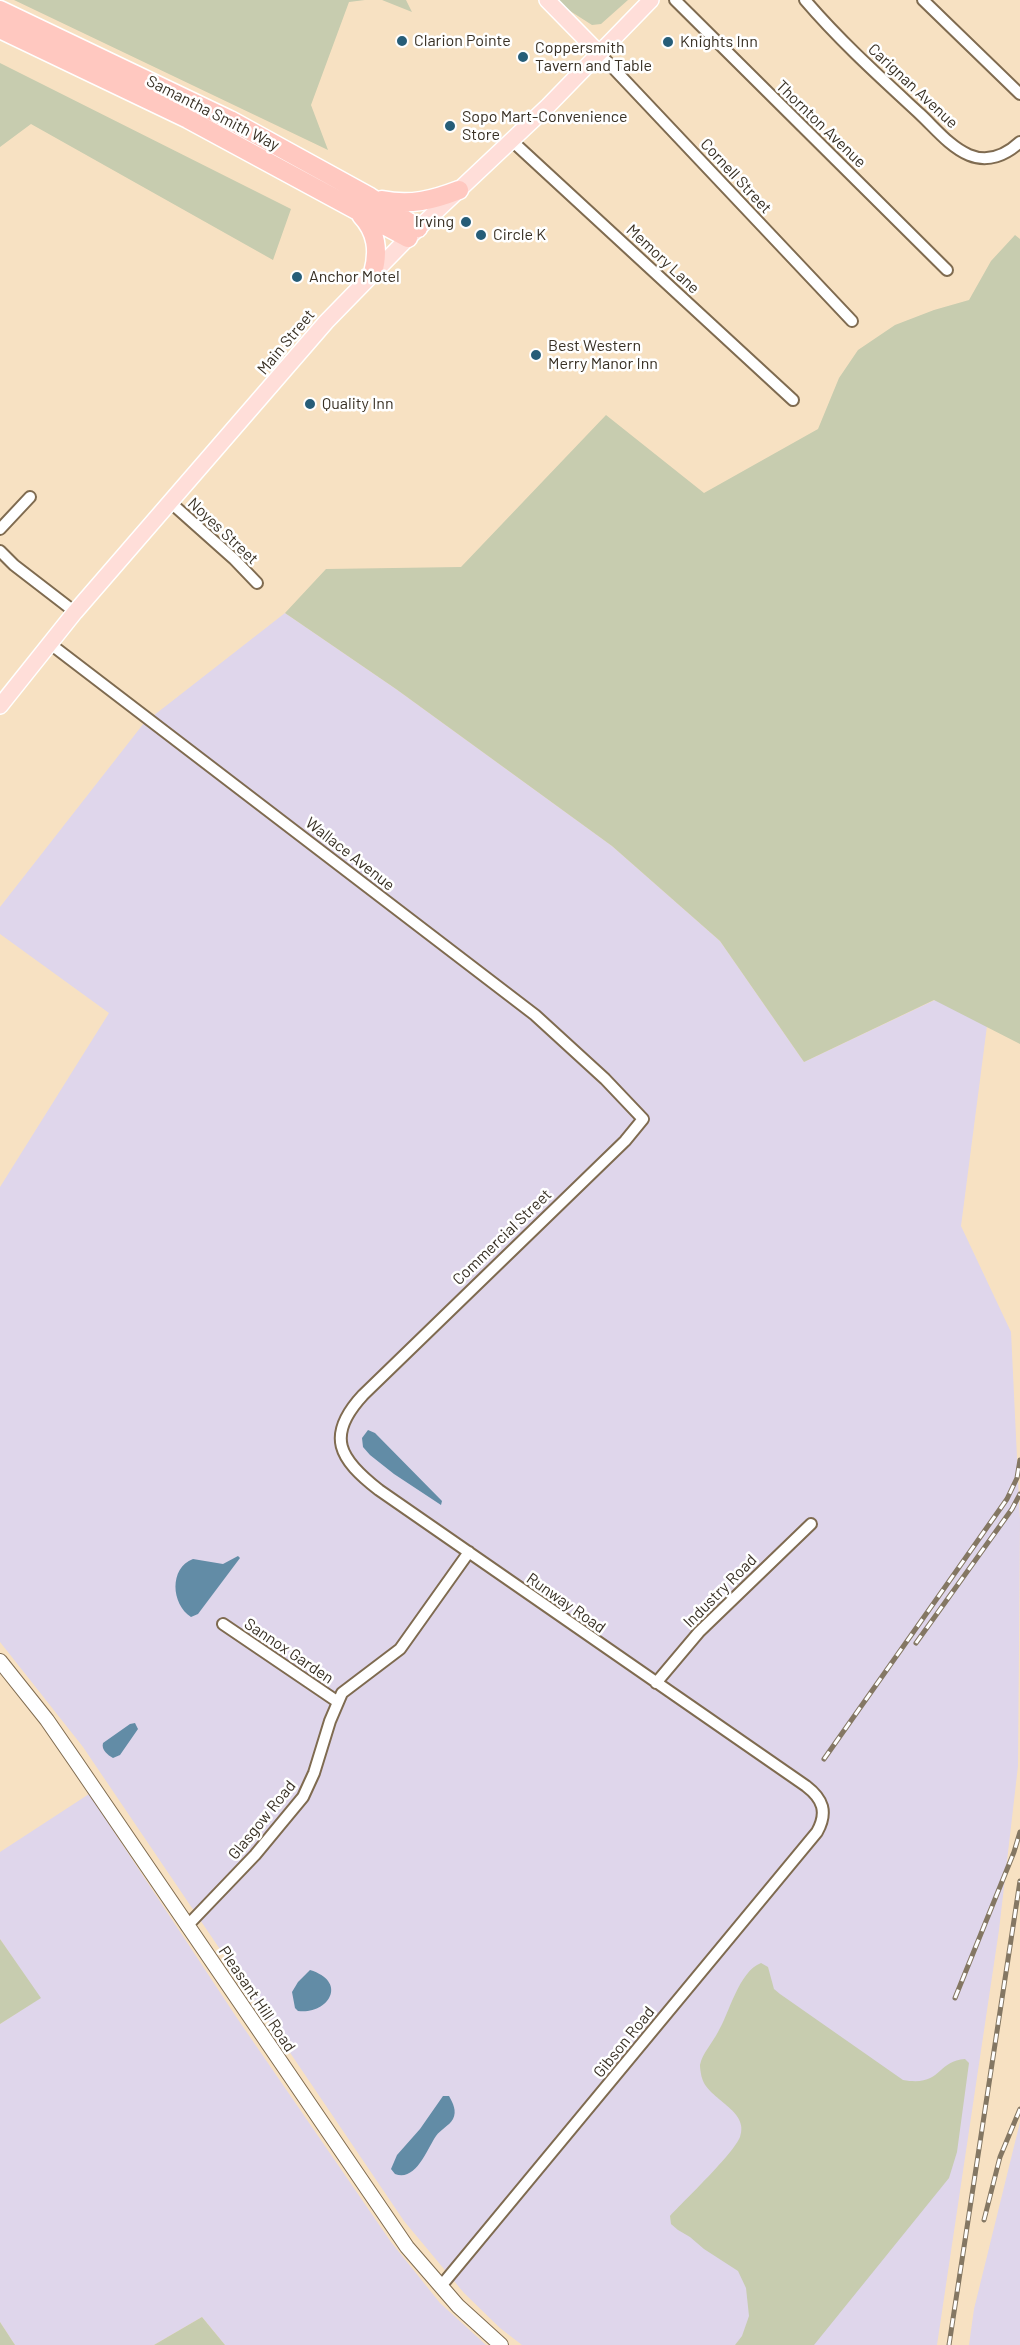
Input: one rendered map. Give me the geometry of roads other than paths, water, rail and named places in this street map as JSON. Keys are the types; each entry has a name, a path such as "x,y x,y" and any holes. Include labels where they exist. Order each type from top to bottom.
{"highway":[{"name":"Samantha Smith Way","path":"0,10 210,110 370,198 413,233"},
{"name":"Samantha Smith Way","path":"0,29 170,109 353,208 413,233"},
{"path":"370,198 394,203 414,203 459,190"},
{"path":"353,208 369,226 376,242 376,261 373,273"}],"main road":[{"path":"547,0 598,52"},
{"name":"Main Street","path":"0,706 5,689 49,643 326,322 413,233 512,140 651,0"}],"street":[{"name":"Thornton Avenue","path":"675,0 947,270"},
{"name":"Carignan Avenue","path":"805,0 822,20 892,88 963,152 977,158 993,158 1001,156 1017,145"},
{"path":"923,0 1020,94"},
{"name":"Cornell Street","path":"598,52 852,321"},
{"name":"Memory Lane","path":"512,140 793,400"},
{"path":"0,529 30,497"},
{"name":"Noyes Street","path":"170,502 234,559 257,583"},
{"path":"0,550 14,565 75,612"},
{"name":"Wallace Avenue","path":"49,643 535,1015 625,1099"},
{"name":"Commercial Street","path":"363,1395 625,1141 643,1119 625,1099"},
{"name":"Runway Road","path":"363,1395 347,1414 341,1427 342,1445 349,1462 360,1476 806,1786 819,1797 824,1813"},
{"name":"Industry Road","path":"656,1683 699,1632 810,1524"},
{"name":"Glasgow Road","path":"187,1926 255,1855 303,1797 314,1773 338,1702 347,1689 400,1649 468,1552"},
{"name":"Sannox Garden","path":"223,1624 338,1702"},
{"name":"Pleasant Hill Road","path":"0,1661 54,1730 407,2247 474,2321 501,2345"},
{"name":"Gibson Road","path":"441,2286 817,1832 824,1813"}],"water":[{"path":"368,1430 375,1433 442,1501 441,1505 370,1455 363,1447 362,1438"},
{"path":"238,1556 240,1558 198,1614 191,1617 184,1611 175,1586 180,1570 185,1564 193,1559 223,1564"},
{"path":"135,1723 138,1729 120,1755 113,1758 107,1754 103,1743 130,1724"},
{"path":"310,1970 322,1975 329,1982 330,1996 318,2008 298,2011 295,2008 292,1992"},
{"path":"443,2096 449,2096 452,2101 455,2110 453,2119 436,2136 415,2169 402,2175 395,2174 391,2169 397,2155 420,2129"}],"railway":[{"path":"824,1759 1007,1499 1017,1478 1020,1460"},
{"path":"916,1643 1012,1509 1020,1494"},
{"path":"955,1998 1020,1832"},
{"path":"949,2345 1020,1881"},
{"path":"984,2220 1000,2157 1020,2109"}],"place":[{"name":"Clarion Pointe","path":"402,41"},
{"name":"Knights Inn","path":"668,42"},
{"name":"Coppersmith Tavern and Table","path":"523,57"},
{"name":"Sopo Mart-Convenience Store","path":"450,126"},
{"name":"Irving","path":"466,222"},
{"name":"Circle K","path":"481,235"},
{"name":"Anchor Motel","path":"297,277"},
{"name":"Best Western Merry Manor Inn","path":"536,355"},
{"name":"Quality Inn","path":"310,404"}]}
